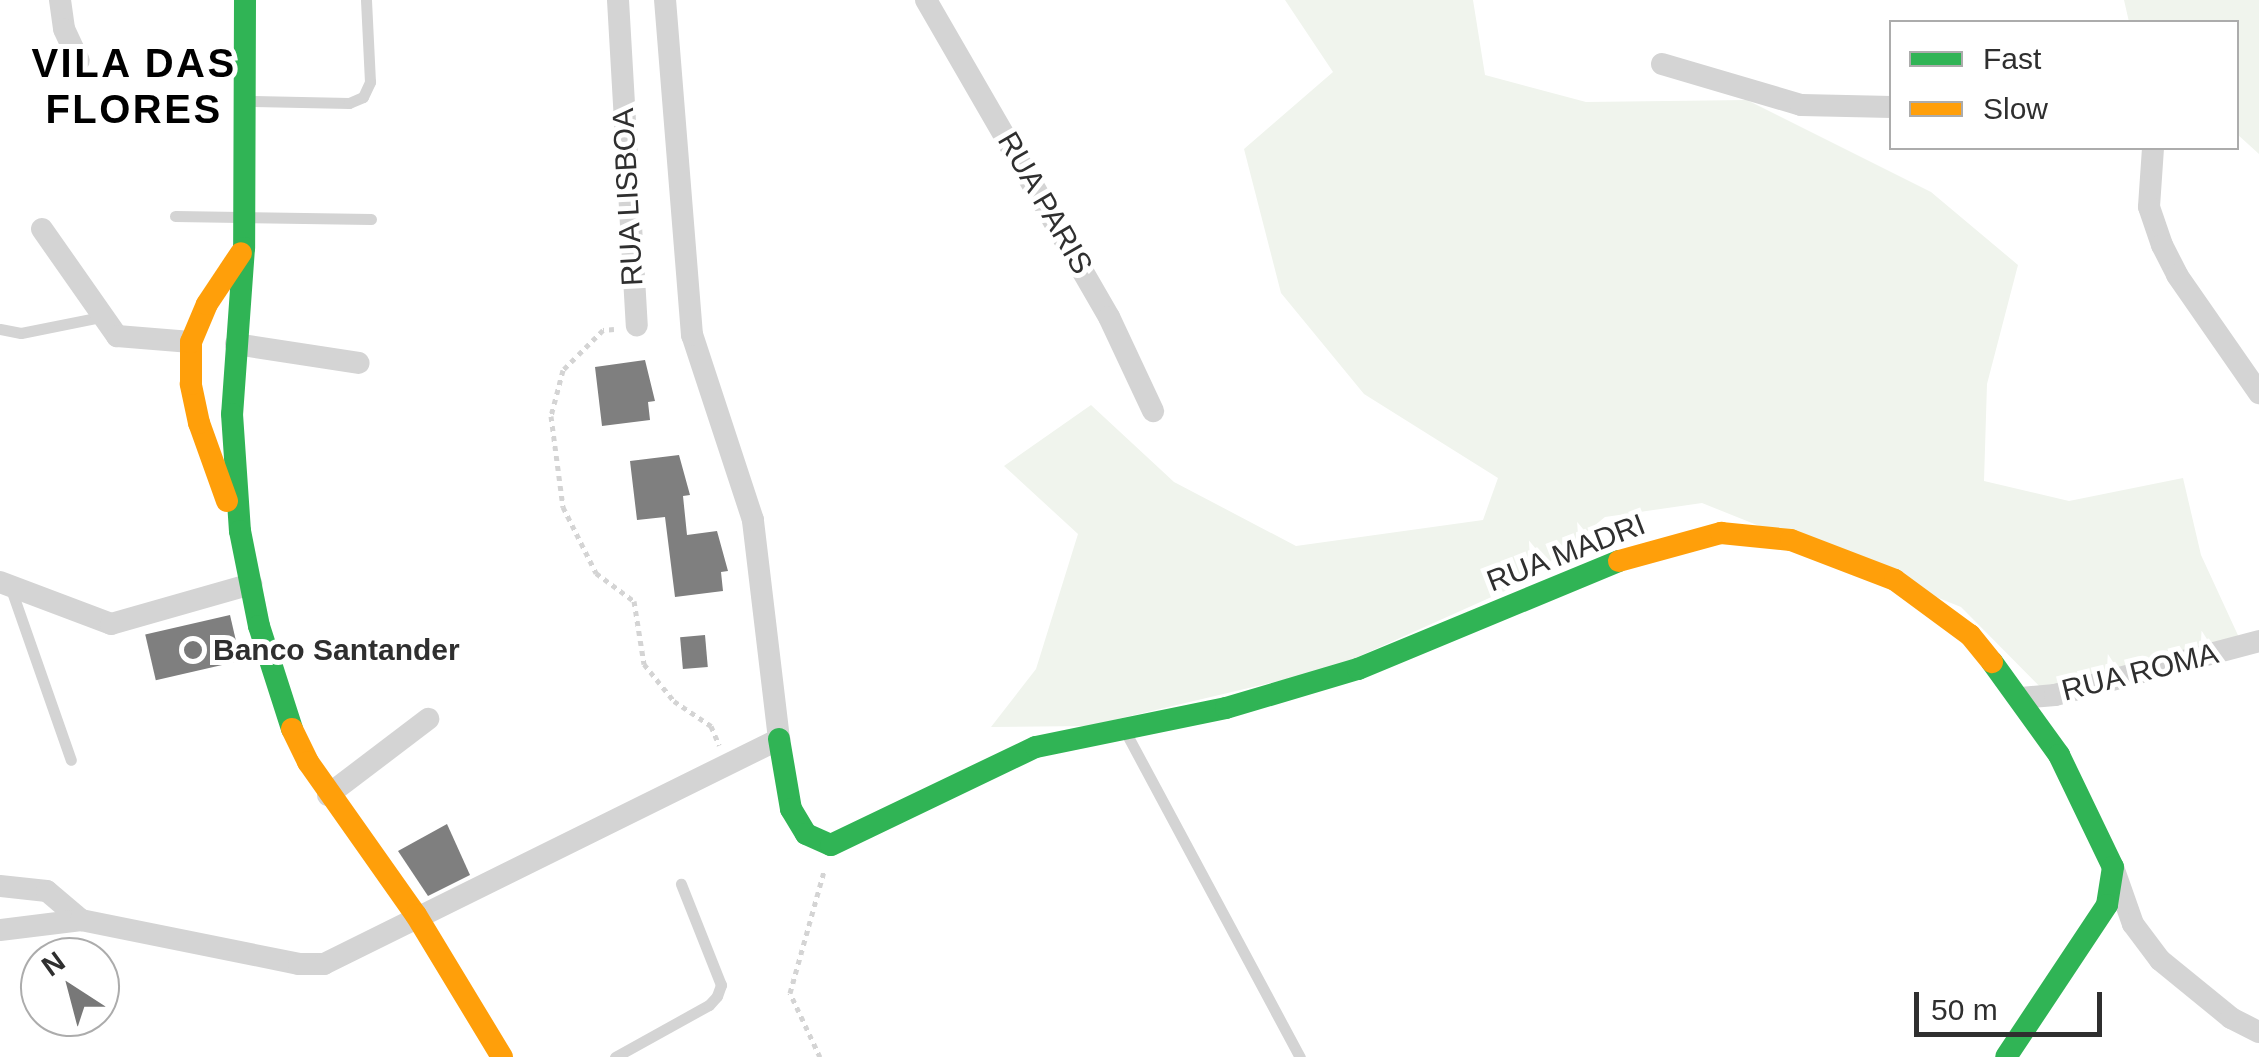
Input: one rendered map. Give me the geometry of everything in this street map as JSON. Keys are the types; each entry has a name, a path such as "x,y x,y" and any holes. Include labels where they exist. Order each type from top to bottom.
{"street":[{"path":"60,0 64,29 79,61"},
{"path":"245,0 248,100 244,248 232,414 240,532 259,626 291,727 328,796 416,915 502,1057"},
{"name":"RUA LISBOA","path":"618,0 637,326"},
{"name":"RUA LISBOA","path":"664,0 692,336 753,520 779,740"},
{"name":"RUA PARIS","path":"926,0 1109,317 1153,411"},
{"path":"1662,64 1801,105 1880,108"},
{"path":"2153,150 2149,207 2162,245 2177,276 2259,393"},
{"path":"42,228 117,336 191,342"},
{"path":"240,532 211,465 199,423 191,384 191,342 207,304 244,248"},
{"path":"236,344 359,363"},
{"name":"RUA MADRI","path":"831,845 1036,747 1226,708 1358,669 1644,552 1720,533 1792,540 1895,580 1970,635 2021,698 2059,756 2113,867"},
{"path":"5,584 111,624 252,584"},
{"name":"RUA ROMA","path":"2021,698 2055,695 2259,641"},
{"path":"328,796 428,719"},
{"path":"0,930 81,920 311,966 335,959 416,915 779,740 792,810 806,834 831,845"},
{"path":"2113,867 2133,924 2160,960 2230,1018 2259,1032"},
{"path":"2006,1057 2106,905 2113,867"},
{"path":"0,886 26,885 46,891 81,920"}],"lane":[{"path":"248,100 349,102 363,97 370,82 366,0"},
{"path":"175,216 370,219"},
{"path":"0,330 21,334 101,317"},
{"path":"5,584 71,760"},
{"path":"1125,731 1300,1057"},
{"path":"615,1057 718,996 720,985 680,884"}],"path":[{"name":"RUA LISBOA","path":"637,326 603,330 563,370 551,416 563,507 596,574 634,601 644,664 674,700 710,726 728,765"},
{"path":"820,1057 790,993 831,845"}],"shaded area":[{"path":"1285,0 1473,0 1485,75 1586,102 1747,100 1931,192 2018,265 1987,384 1984,481 2069,501 2183,478 2201,555 2242,644 2054,701 1961,607 1702,503 1605,517 1525,582 1333,668 1088,726 991,727 1036,669 1078,534 1004,466 1091,405 1174,482 1296,546 1483,520 1498,478 1364,394 1281,293 1244,149 1333,72"},
{"path":"2124,0 2259,0 2259,154 2239,136 2239,20 2129,20"}],"building":[{"path":"645,360 655,401 648,402 650,420 602,426 595,367"},
{"path":"679,455 690,495 683,496 687,535 717,531 728,571 721,572 723,591 675,597 665,517 637,520 630,461"},
{"name":"Banco Santander","path":"230,615 241,661 156,680 145,635"},
{"path":"705,635 708,667 683,669 680,637"},
{"path":"447,824 470,875 428,896 398,851"}],"traffic: fast":[{"path":"245,0 244,248 232,414 240,531 259,626 292,729"},
{"path":"779,739 791,809 806,834 831,845 1036,747 1226,708 1358,669 1619,561"},
{"path":"1992,662 2059,755 2113,867 2107,905 2006,1057"}],"traffic: slow":[{"path":"227,501 199,423 191,384 191,342 207,304 241,253"},
{"path":"1619,561 1721,533 1791,540 1895,580 1970,635 1992,662"},
{"path":"292,729 308,762 416,915 502,1057"}],"place":[{"name":"Banco Santander","path":"193,650"}],"district":[{"name":"VILA DAS FLORES","path":"134,86"}]}
